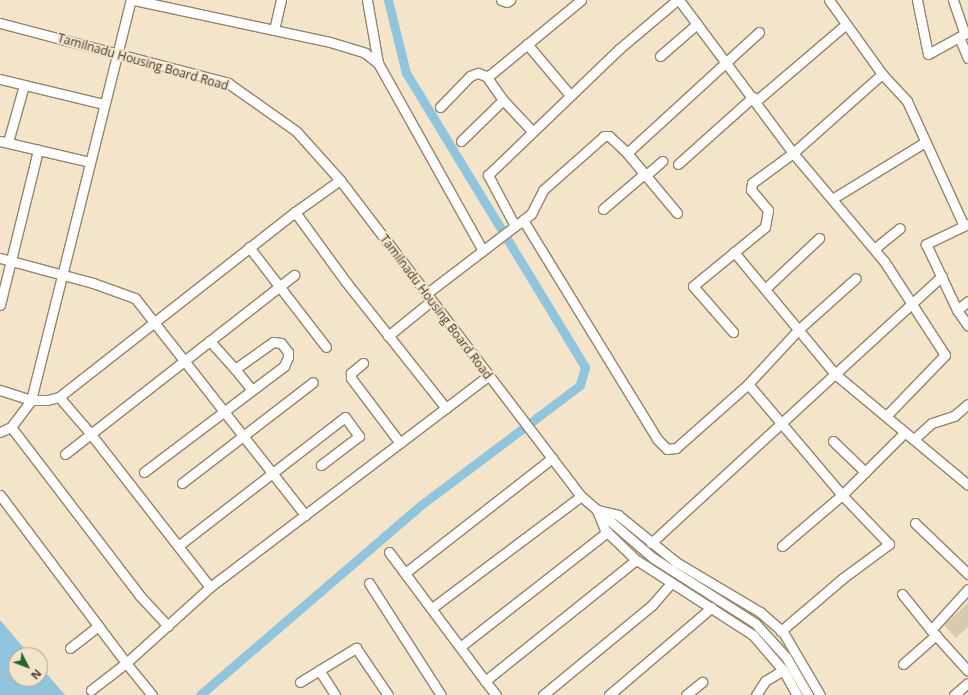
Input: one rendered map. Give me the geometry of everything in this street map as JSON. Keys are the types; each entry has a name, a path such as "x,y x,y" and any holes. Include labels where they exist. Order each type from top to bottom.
{"street":[{"path":"0,432 11,427 31,400 64,274 103,104 118,53 131,0"},
{"path":"134,0 337,44 365,53 378,63"},
{"path":"274,30 282,0"},
{"path":"367,0 378,63 483,251"},
{"path":"501,0 507,2 510,0"},
{"path":"486,76 581,0"},
{"path":"513,228 488,175 570,95 678,0 725,64 755,99 793,153 874,249 913,303 945,355 886,416"},
{"path":"829,0 882,74 907,101 925,142 966,225 926,244 957,310 968,326"},
{"path":"917,0 928,54 964,35"},
{"path":"953,0 964,35 968,58"},
{"name":"Tamilnadu Housing Board Road","path":"0,23 228,83 296,131 340,180 581,496 664,566 755,623 786,657 808,695"},
{"path":"660,56 696,24"},
{"path":"678,164 846,24"},
{"path":"627,153 759,32"},
{"path":"527,44 570,95"},
{"path":"440,107 473,73 486,76 503,100 532,131"},
{"path":"733,332 693,286 765,227 768,219 768,210 751,190 752,183 793,153 882,74"},
{"path":"0,79 103,104"},
{"path":"24,85 4,142 90,162"},
{"path":"461,141 503,100"},
{"path":"388,336 429,297 483,251 531,214 543,190 604,136 609,136 627,153 678,213"},
{"path":"832,199 925,142"},
{"path":"0,305 38,150"},
{"path":"603,209 662,161"},
{"path":"0,390 31,400 47,400 59,397 249,247 340,180"},
{"path":"295,212 388,336 446,408"},
{"path":"523,220 662,447 667,450 676,448 748,384 799,329 856,278"},
{"path":"874,249 900,228"},
{"path":"766,288 819,238"},
{"path":"249,247 326,347"},
{"path":"734,252 766,288 835,374 968,486"},
{"path":"0,258 64,274 122,292 135,298 305,515"},
{"path":"65,454 294,275"},
{"path":"651,543 942,276"},
{"path":"957,310 968,301"},
{"path":"210,341 252,390"},
{"path":"144,472 284,366 288,357 285,347 281,343 272,342 235,369"},
{"path":"363,363 351,373 351,378 400,443"},
{"path":"91,690 126,663 210,587 489,375"},
{"path":"182,483 243,434 313,382"},
{"path":"748,384 842,495 889,544 843,578 781,631"},
{"path":"59,397 90,433 210,587"},
{"path":"914,439 932,423 954,416 968,404"},
{"path":"178,546 271,472 345,417 359,436 321,465"},
{"path":"11,427 140,596 168,626"},
{"path":"782,546 842,495 905,432"},
{"path":"833,441 865,472"},
{"path":"405,573 552,458"},
{"path":"0,495 126,663 152,695"},
{"path":"432,608 581,496"},
{"path":"597,510 618,515 651,543 682,566 745,602 781,631 794,647 820,695"},
{"path":"597,510 607,532 636,560 712,607 753,635 783,670 797,695"},
{"path":"915,523 968,574"},
{"path":"460,646 607,532"},
{"path":"389,552 496,695"},
{"path":"486,681 636,560"},
{"path":"369,583 441,695"},
{"path":"543,695 652,605 671,583"},
{"path":"903,664 934,633 968,589"},
{"path":"902,594 968,671"},
{"path":"609,695 712,607"},
{"path":"70,648 98,626"},
{"path":"300,682 356,648 388,695"},
{"path":"319,670 335,695"},
{"path":"756,695 765,681 783,670"},
{"path":"686,695 702,682"},
{"path":"954,695 968,682"}],"water":[{"path":"0,620 23,647 8,647 8,687 48,687 48,675 65,695 0,695"}],"building":[{"path":"968,603 968,627 956,638 944,625"}],"waterway":[{"path":"200,695 421,505 580,385 585,367 406,73 388,0"}]}
